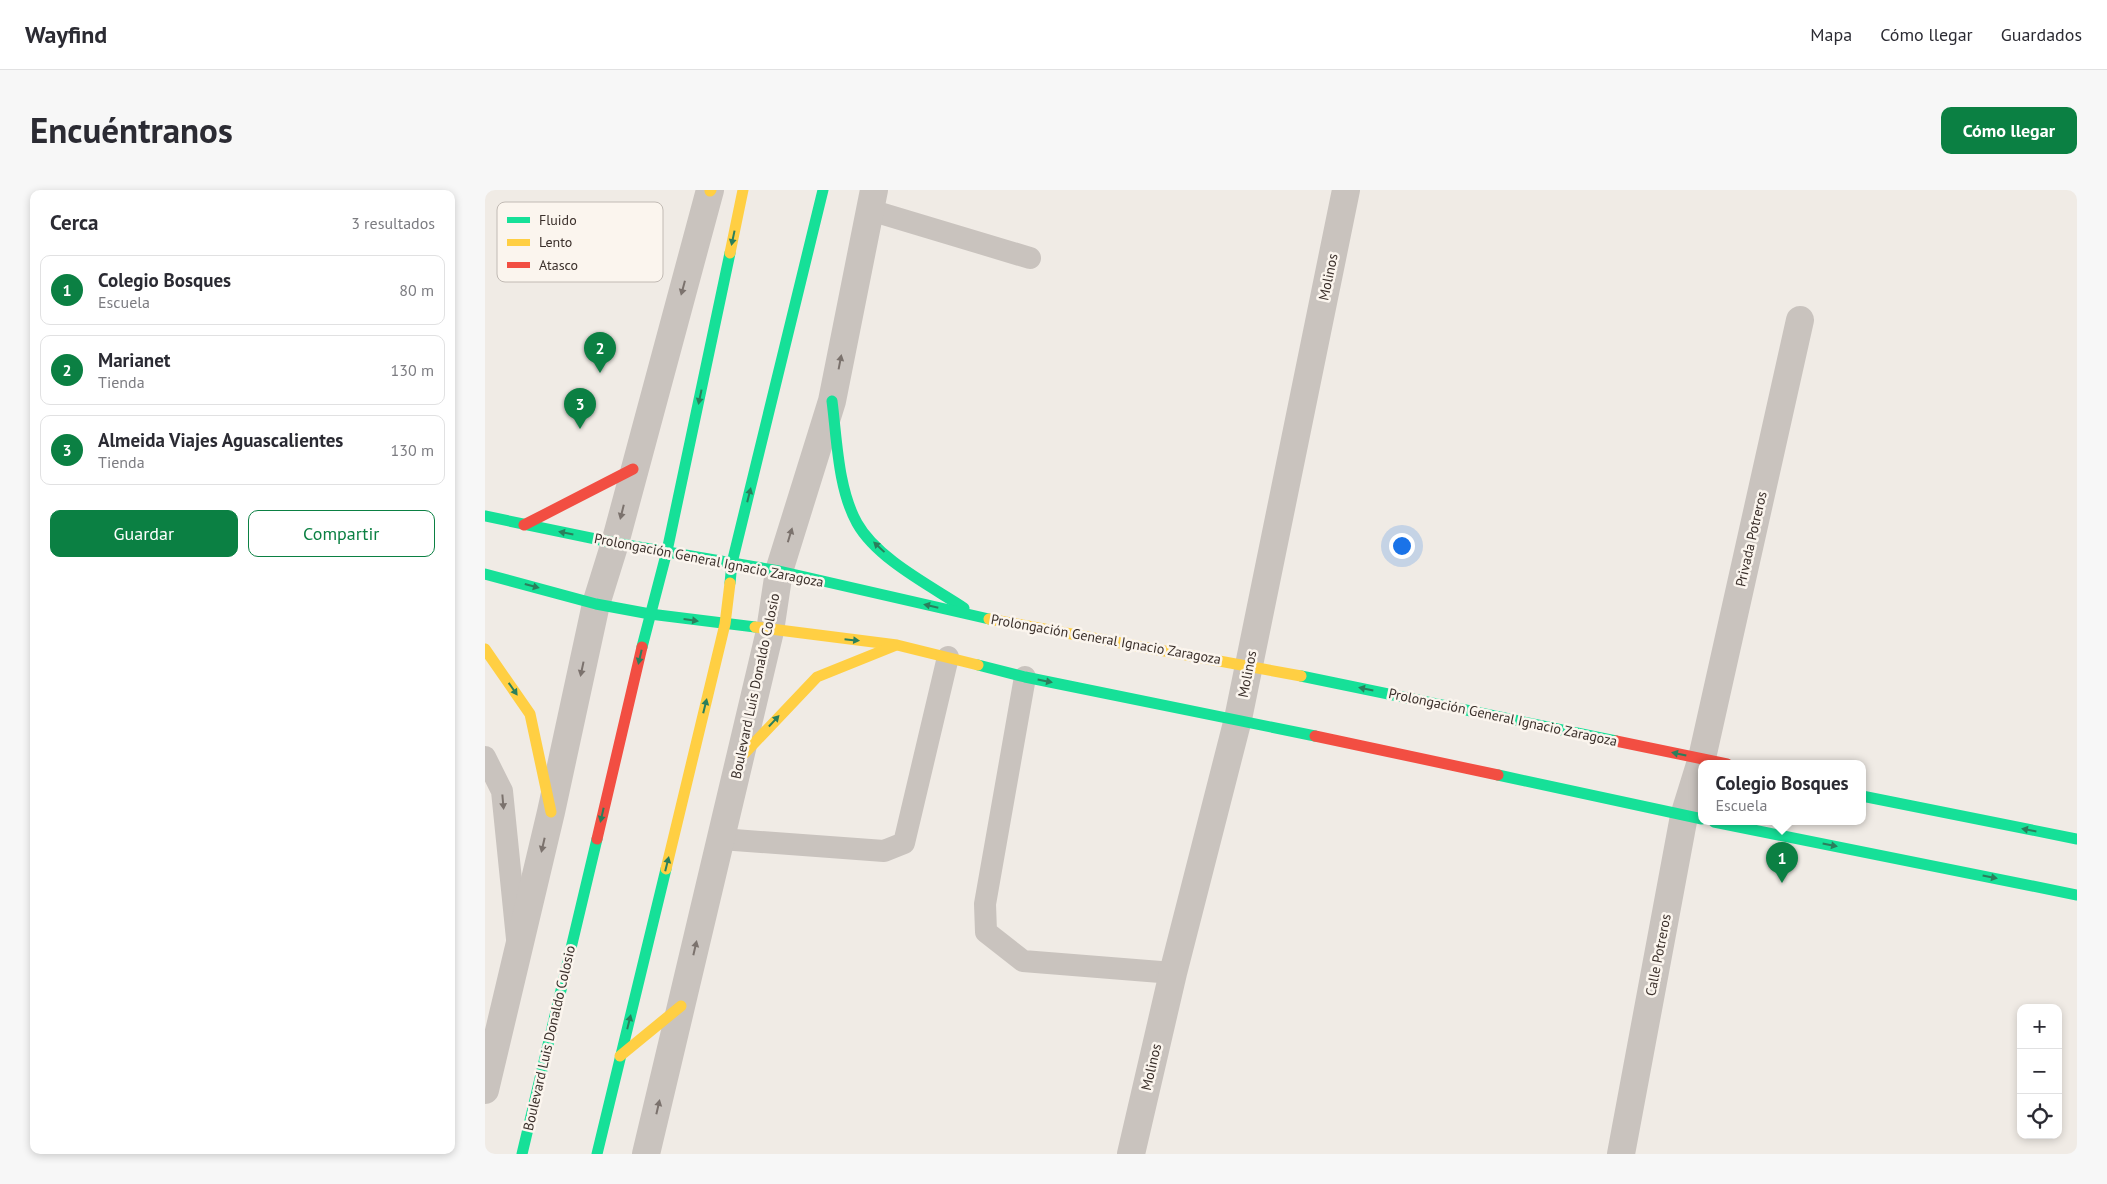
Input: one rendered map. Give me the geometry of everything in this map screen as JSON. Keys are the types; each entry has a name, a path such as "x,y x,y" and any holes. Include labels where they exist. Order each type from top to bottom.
{"street":[{"path":"485,1090 551,812 596,604 615,543 633,469 710,190"},
{"name":"Boulevard Luis Donaldo Colosio","path":"522,1154 650,614 667,551 743,190"},
{"path":"597,1154 725,624 732,562 823,190"},
{"name":"Molinos","path":"1131,1154 1173,973 1238,719 1346,190"},
{"name":"Boulevard Luis Donaldo Colosio","path":"646,1154 770,631 779,571 832,401 872,200"},
{"name":"Privada Potreros","path":"1714,760 1800,320"},
{"path":"832,401 846,490 857,524 880,549 975,616"},
{"path":"524,524 633,469"},
{"name":"Prolongación General Ignacio Zaragoza","path":"485,516 615,543 779,571 975,616 1249,665 1709,760"},
{"path":"485,574 596,604 650,614 770,631 897,645 1025,677 1238,719 1693,818"},
{"path":"741,757 817,677 897,645"},
{"path":"485,649 530,714 551,812"},
{"path":"1866,797 2077,839"},
{"name":"Calle Potreros","path":"1621,1154 1693,818 1698,804"},
{"path":"1729,825 2077,895"},
{"path":"620,1056 681,1006"}],"lane":[{"path":"872,200 1030,258"},
{"path":"721,839 885,851 904,843 948,658"},
{"path":"1025,677 985,904 986,932 1023,961 1173,973"},
{"path":"485,757 502,791 518,954"}],"traffic: fast":[{"path":"730,583 732,563 823,190"},
{"path":"642,647 667,551 730,253"},
{"path":"832,401 842,480 857,523 866,536 891,560 964,608"},
{"path":"485,516 615,543 779,571 989,619"},
{"path":"485,574 596,604 650,614 755,627"},
{"path":"978,665 1025,677 1315,736"},
{"path":"1301,676 1616,741"},
{"path":"1498,775 1698,818"},
{"path":"1866,797 2077,839"},
{"path":"1729,825 2077,895"},
{"path":"522,1154 597,839"},
{"path":"597,1154 666,869"}],"traffic: slow":[{"path":"730,253 743,190"},
{"path":"666,869 725,624 730,583"},
{"path":"989,619 1301,676"},
{"path":"755,627 897,645 978,665"},
{"path":"741,757 817,677 894,646"},
{"path":"485,649 530,714 551,812"},
{"path":"620,1056 681,1006"}],"traffic: jam":[{"path":"524,525 633,469"},
{"path":"597,839 642,647"},
{"path":"1315,736 1498,775"},
{"path":"1616,741 1708,760"}],"place":[{"name":"Marianet","path":"600,373"},
{"name":"Almeida Viajes Aguascalientes","path":"580,429"},
{"name":"Colegio Bosques","path":"1782,883"}]}
